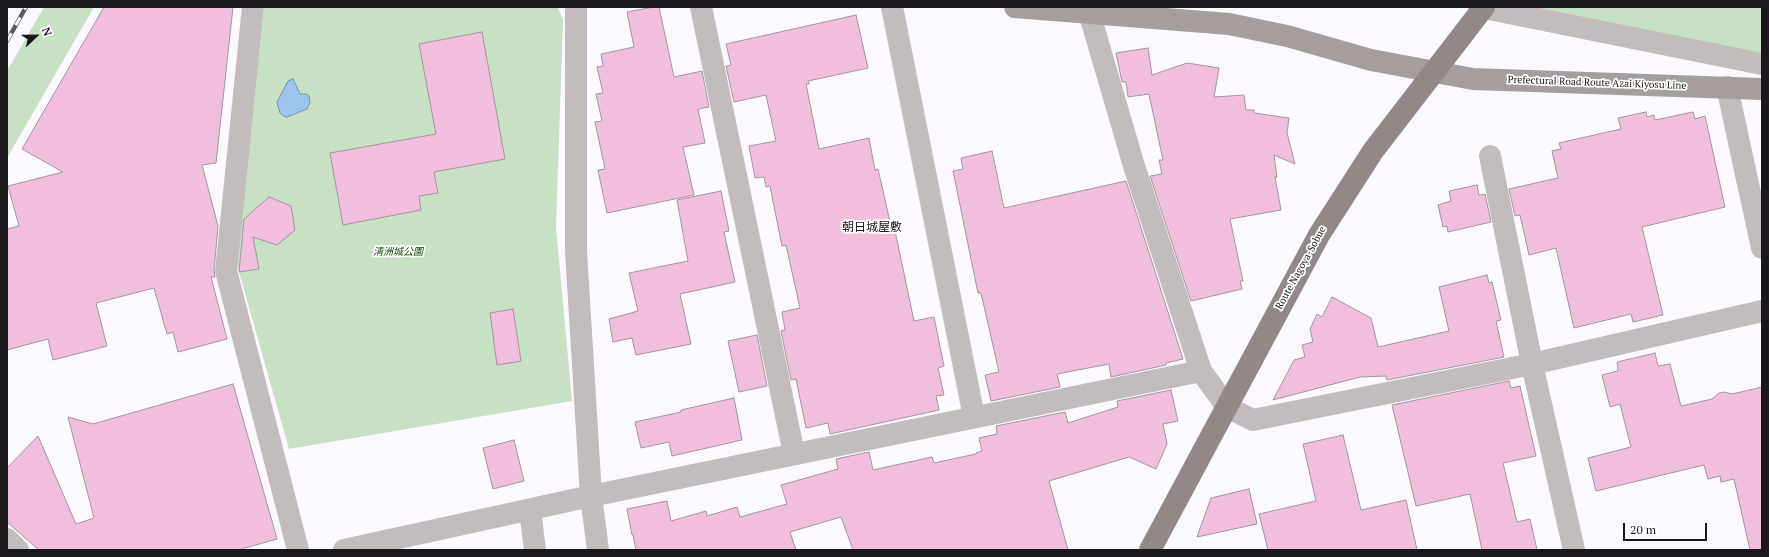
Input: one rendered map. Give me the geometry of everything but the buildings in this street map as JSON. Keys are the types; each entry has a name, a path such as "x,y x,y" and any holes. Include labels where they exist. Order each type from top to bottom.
{"main road":[{"name":"Route Nagoya-Sobue","path":"1150,550 1319,235 1373,151 1484,7"}],"street":[{"path":"253,7 226,271 298,550"},
{"path":"576,7 576,251 591,496 598,550"},
{"path":"701,7 794,454"},
{"path":"892,7 974,417"},
{"name":"Prefectural Road Route Azai Kiyosu Line","path":"1015,7 1229,24 1287,36 1371,60 1473,79 1762,89"},
{"path":"1479,7 1762,64"},
{"path":"1089,12 1134,166 1201,371 1227,407 1253,420 1532,364 1762,311"},
{"path":"1726,87 1762,248"},
{"path":"1490,156 1532,364 1574,550"},
{"path":"344,550 591,496 1201,371"},
{"path":"530,510 535,550"},
{"path":"7,539 18,550"}],"green space":[{"path":"44,7 94,7 7,158 7,71"},
{"name":"清洲城公園","path":"264,7 558,7 563,20 556,227 572,401 289,449 237,265"},
{"path":"1519,7 1762,7 1762,53"}],"water":[{"path":"293,79 300,94 306,94 309,96 310,102 307,109 287,117 280,113 277,102 288,81"}],"railway":[{"path":"7,41 26,7"}],"district":[{"name":"朝日城屋敷","path":"872,228"}]}
